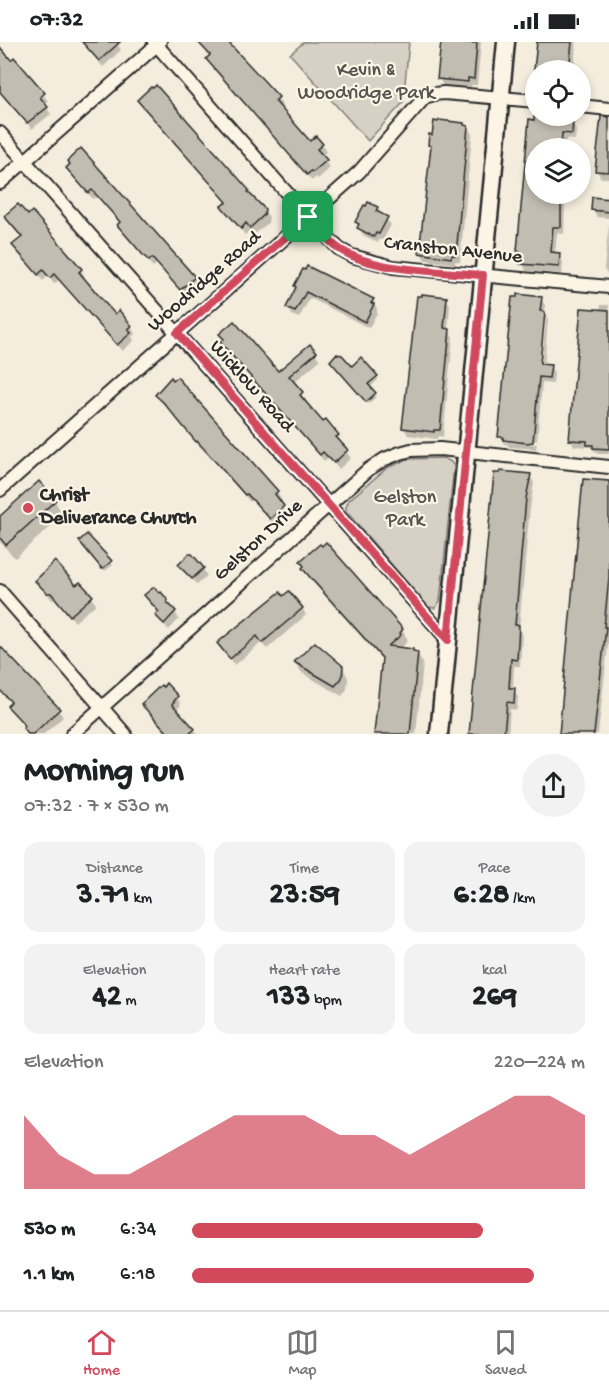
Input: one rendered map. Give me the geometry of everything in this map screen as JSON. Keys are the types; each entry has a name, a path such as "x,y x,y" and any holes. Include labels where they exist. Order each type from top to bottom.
{"street":[{"path":"439,734 506,42"},
{"path":"0,183 157,43"},
{"name":"Cranston Avenue","path":"157,43 308,217 339,249 352,256 393,267 609,287"},
{"name":"Woodridge Road","path":"0,490 359,172 425,97 444,93 525,100"},
{"path":"591,107 609,109"},
{"name":"Wicklow Road","path":"0,134 448,640"},
{"name":"Gelston Drive","path":"72,734 369,469 385,459 411,450 440,449 609,467"},
{"path":"0,591 125,734"}],"green space":[{"name":"Kevin & Woodridge Park","path":"304,42 409,42 403,103 368,141 290,54"},
{"name":"Gelston Park","path":"444,458 454,466 440,601 435,608 428,607 346,511 346,507 349,500 387,468 408,459"}],"building":[{"path":"82,42 120,42 99,61"},
{"path":"198,42 228,42 279,97 275,101 310,141 316,136 323,144 317,149 327,160 307,175 206,59 210,55"},
{"path":"441,42 477,43 474,79 468,78 468,82 437,79"},
{"path":"537,42 572,42 570,60 535,60"},
{"path":"0,47 11,60 14,57 45,93 40,97 48,107 27,123 0,92"},
{"path":"156,85 265,209 264,215 250,228 246,223 241,229 221,206 227,202 137,100"},
{"path":"601,116 609,117 609,172 595,171"},
{"path":"434,121 464,123 468,126 456,255 452,255 451,258 419,253 431,146 428,145 429,134 432,135"},
{"path":"528,126 573,126 572,134 562,133 562,138 527,138"},
{"path":"81,148 195,277 180,290 152,258 149,261 143,255 117,225 120,222 92,190 88,193 66,168 70,164 67,161"},
{"path":"525,163 525,204 561,204 561,227 553,227 551,252 560,253 559,267 520,264 521,252 517,251"},
{"path":"592,197 609,199 609,212 591,210"},
{"path":"368,202 378,207 376,211 388,217 379,234 376,233 374,237 357,228 359,224 355,222"},
{"path":"18,204 28,215 32,211 82,269 79,272 105,303 115,314 119,310 132,326 128,329 131,333 117,345 54,274 50,278 43,270 38,275 12,245 22,237 4,216"},
{"path":"307,266 374,299 371,303 374,304 365,322 306,292 295,312 286,308 296,287 294,286"},
{"path":"422,294 447,297 444,328 450,329 440,430 434,430 434,432 402,428 417,296 422,296"},
{"path":"517,294 542,297 540,311 545,312 540,364 551,365 549,378 539,377 533,442 527,443 503,440 503,437 498,437 512,297 517,297"},
{"path":"581,308 609,310 609,449 593,448 593,445 587,445 587,441 569,440"},
{"path":"234,321 278,371 310,344 317,352 289,376 303,392 300,395 323,422 326,419 339,435 336,437 348,450 334,463 323,452 320,455 220,342 224,339 219,334"},
{"path":"336,354 342,355 352,366 361,357 378,376 368,384 376,393 366,402 330,361"},
{"path":"171,377 173,380 177,377 278,491 275,494 284,506 270,519 247,494 245,495 155,395"},
{"path":"500,471 531,474 526,498 515,625 519,625 517,660 511,659 509,688 515,688 514,703 507,702 504,734 469,734 494,473 500,473"},
{"path":"583,479 609,481 609,578 604,627 606,627 594,734 559,734"},
{"name":"Christ Deliverance Church","path":"39,481 56,500 6,545 0,538 0,516"},
{"path":"87,534 112,561 102,569 79,541"},
{"path":"326,542 403,629 401,635 388,646 413,649 418,652 410,734 374,734 382,658 302,568 304,566 300,561 320,544 322,546"},
{"path":"189,554 192,554 204,568 192,579 178,565"},
{"path":"55,561 76,585 80,582 93,596 70,616 51,593 47,593 35,581"},
{"path":"154,587 176,611 164,624 155,615 159,612 144,595"},
{"path":"289,591 303,608 262,643 257,636 230,659 217,643 280,592 283,596"},
{"path":"315,642 343,666 342,678 335,686 294,662"},
{"path":"0,646 60,709 33,734 28,734 23,728 25,726 7,706 11,702 0,690"},
{"path":"166,683 178,696 172,704 195,729 189,734 169,734 141,704"}],"place":[{"name":"Christ Deliverance Church","path":"28,508"}],"route":[{"path":"308,217 339,249 367,261 393,267 483,275 448,640 177,333 308,217"}]}
